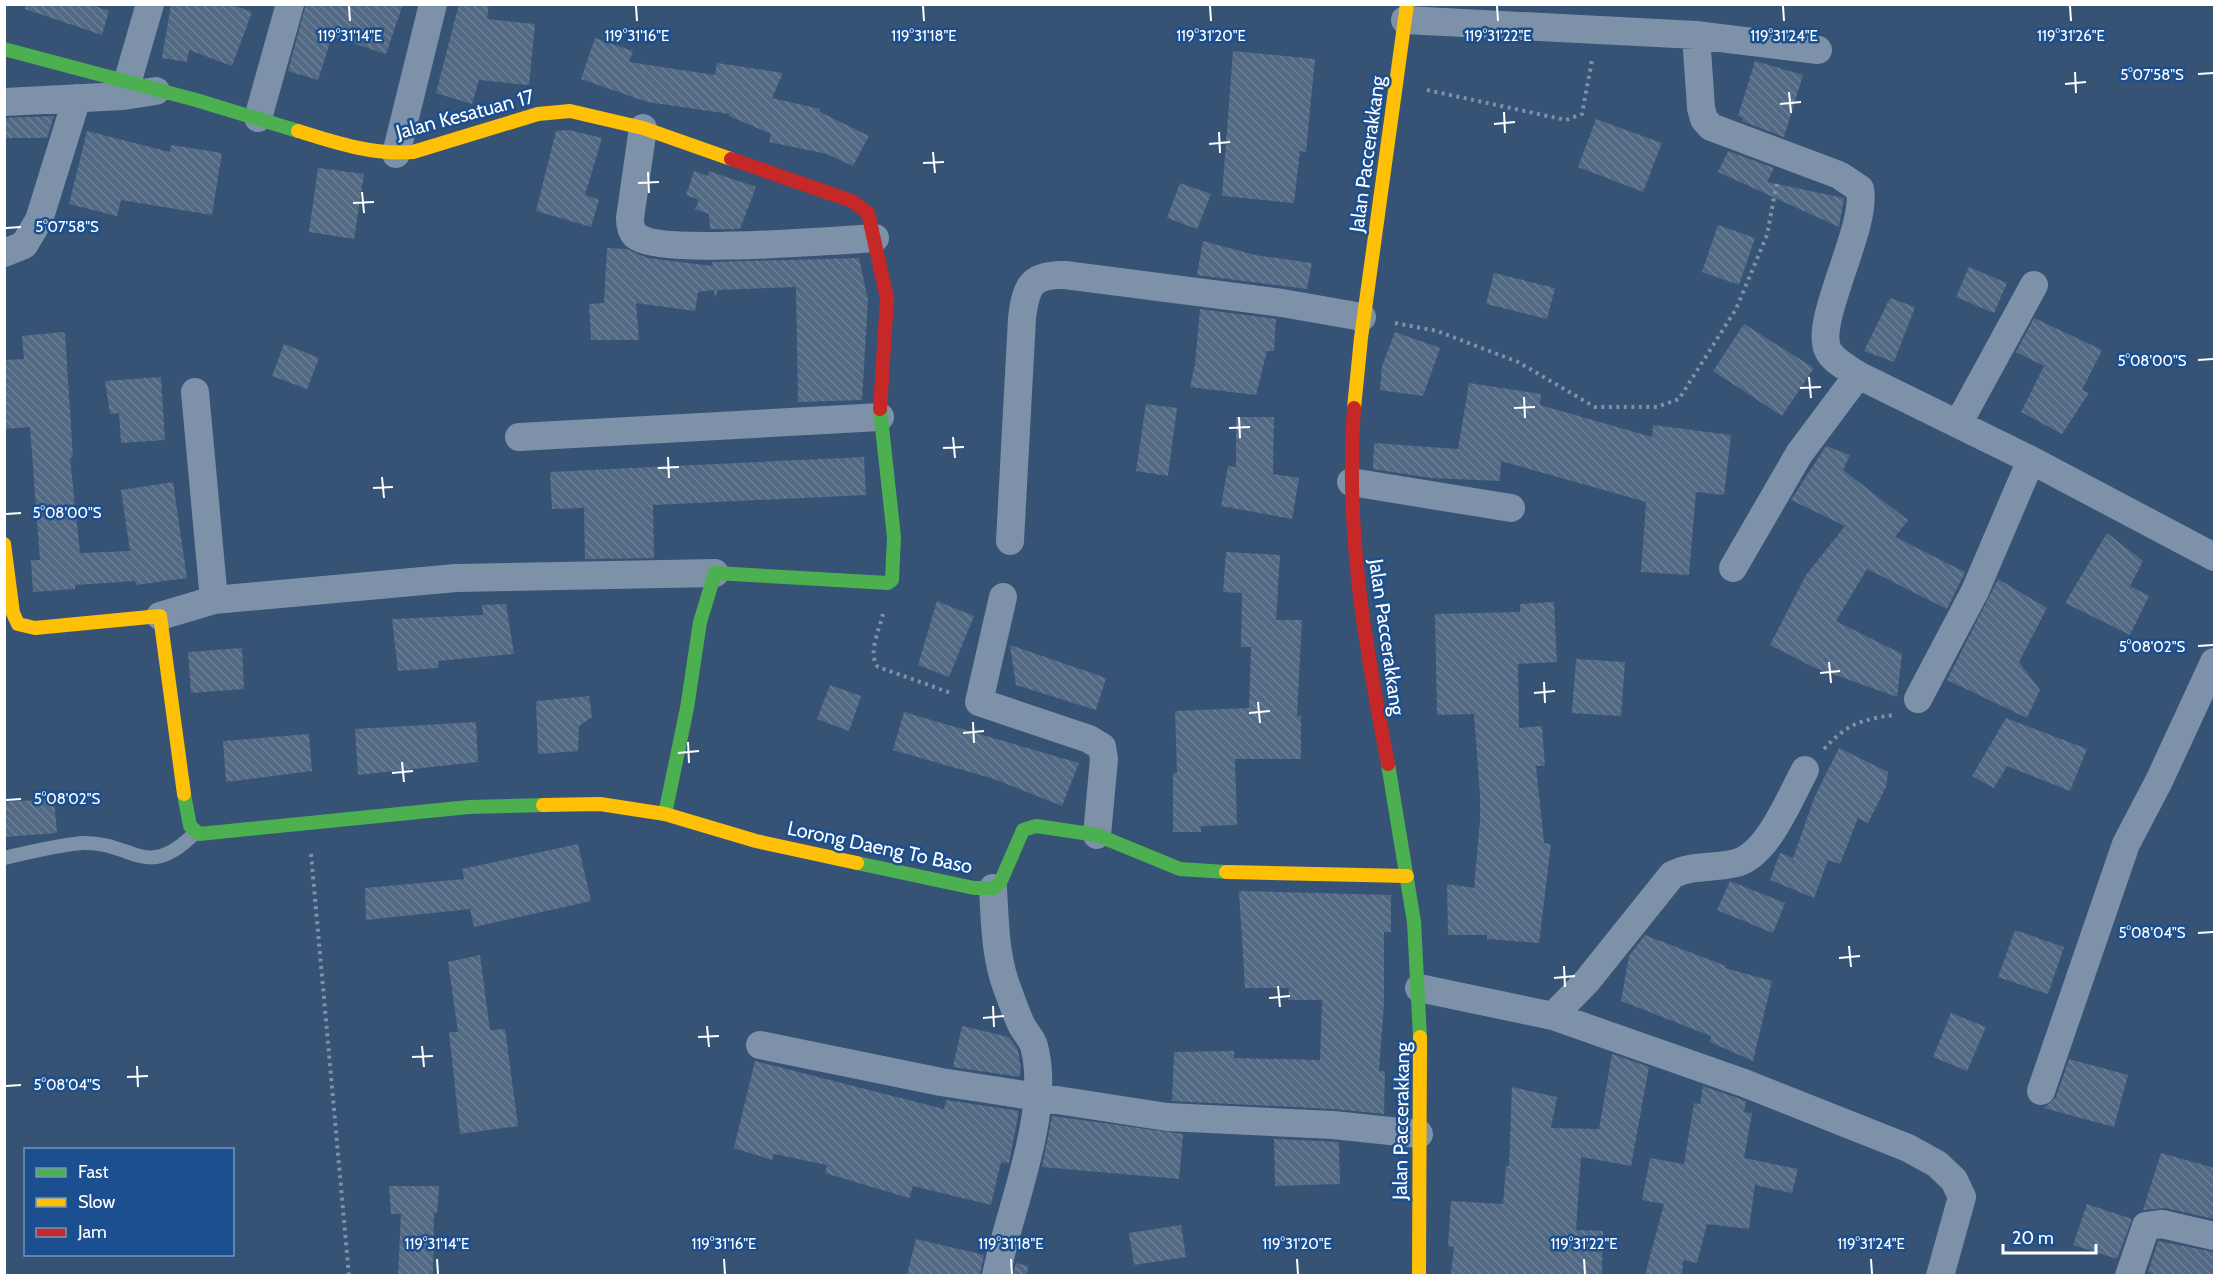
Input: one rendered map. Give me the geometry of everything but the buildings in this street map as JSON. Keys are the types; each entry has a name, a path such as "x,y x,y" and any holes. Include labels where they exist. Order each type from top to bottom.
{"street":[{"path":"128,80 150,4"},
{"path":"258,118 290,4"},
{"path":"396,154 433,4"},
{"path":"1406,12 1598,30 1696,35 1818,50"},
{"name":"Jalan Paccerakkang","path":"1406,12 1362,317 1353,414 1351,482 1352,524 1360,606 1407,876 1419,988 1422,1065 1419,1134 1419,1275"},
{"path":"1696,35 1701,108 1704,119 1711,127 1783,152 1839,175 1860,189 1860,213 1825,330 1828,351 1858,375 2031,460 2214,557"},
{"name":"Jalan Kesatuan 17","path":"4,49 128,80 156,91 327,139 396,154 413,152 538,114 556,111 591,114 643,128 852,201 868,213 887,298 880,417 894,537 891,582"},
{"path":"4,102 123,96 156,91"},
{"path":"4,253 24,245 39,220 77,98"},
{"path":"643,128 630,218 631,229 636,236 646,241 672,245 716,245 875,238"},
{"path":"1010,541 1022,318 1029,286 1036,279 1065,275 1282,303 1362,317"},
{"path":"1958,424 2034,285"},
{"path":"1733,568 1799,454 1858,375"},
{"path":"195,392 214,600"},
{"path":"519,438 880,417"},
{"path":"1918,699 1975,591 2031,460"},
{"path":"1351,482 1511,508"},
{"path":"4,544 13,614 18,624 35,628 160,616 214,600 456,578 716,573 891,582"},
{"path":"665,814 687,708 700,621 716,573"},
{"path":"1003,597 980,703 1089,738 1102,747 1104,759 1097,835"},
{"path":"160,616 186,808 195,833"},
{"path":"2041,1090 2126,844 2159,781 2214,662"},
{"path":"1553,1016 1587,981 1672,875 1692,867 1737,863 1751,856 1765,842 1805,770"},
{"name":"Lorong Daeng To Baso","path":"195,833 207,834 469,807 600,804 665,814 778,846 888,870 952,881 974,888 993,888 1000,883 1023,830 1036,826 1097,835 1180,869 1266,874 1407,876"},
{"path":"993,888 996,949 1006,986 1022,1025 1034,1045 1036,1099 1030,1148 1004,1238 996,1275"},
{"path":"1419,988 1553,1016 1744,1083 1908,1148 1937,1164 1954,1180 1962,1197 1940,1275"},
{"path":"760,1045 1036,1099 1167,1117 1333,1125 1419,1134"},
{"path":"2129,1275 2146,1226 2162,1224 2214,1236"}],"lane":[{"path":"4,858 83,843 103,846 136,857 162,857 172,854 195,833"}],"path":[{"path":"1397,83 1566,120 1575,118 1582,114 1598,30"},
{"path":"1362,317 1437,331 1458,338 1518,362 1595,407 1657,407 1679,399 1741,298 1767,235 1783,152"},
{"path":"891,582 874,652 875,663 879,667 980,703"},
{"path":"1805,770 1843,729 1873,718 1902,713 1918,699"},
{"path":"309,824 349,1275"}],"traffic: fast":[{"path":"4,49 196,100 298,131"},
{"path":"665,814 687,708 700,622 715,573 888,583 892,580 894,537 880,409"},
{"path":"1388,764 1414,922 1420,1037"},
{"path":"184,794 190,826 199,834 469,807 543,805"},
{"path":"857,863 974,888 993,888 1000,883 1023,830 1036,826 1097,835 1180,869 1226,872"}],"traffic: slow":[{"path":"1354,408 1361,338 1407,4"},
{"path":"298,131 369,150 413,152 538,114 570,111 643,128 731,159"},
{"path":"4,544 13,613 18,624 35,628 160,616 184,794"},
{"path":"543,805 600,804 665,814 756,841 857,863"},
{"path":"1226,872 1407,876"},
{"path":"1419,1276 1420,1037"}],"traffic: jam":[{"path":"731,159 852,201 868,213 887,298 880,409"},
{"path":"1354,408 1352,498 1359,587 1388,764"}]}
